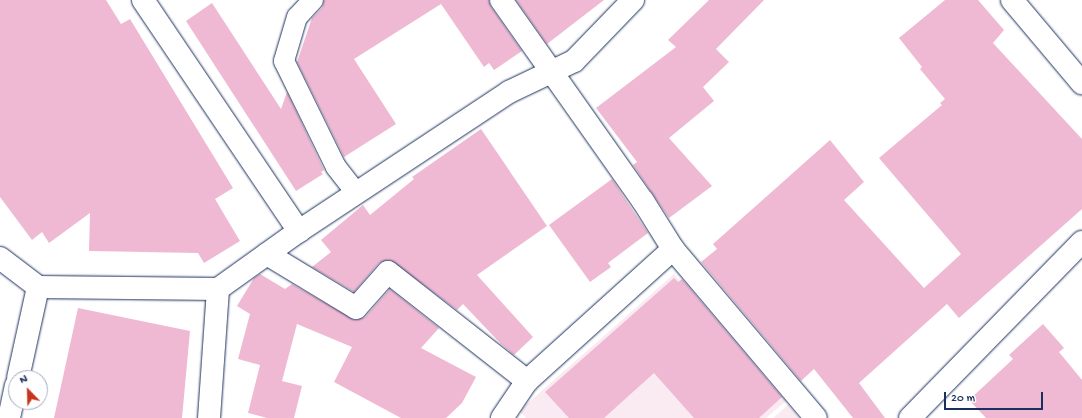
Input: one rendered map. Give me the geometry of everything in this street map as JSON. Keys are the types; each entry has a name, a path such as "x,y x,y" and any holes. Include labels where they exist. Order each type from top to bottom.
{"street":[{"path":"143,0 299,231"},
{"path":"501,0 643,200 673,248 816,418"},
{"path":"0,258 38,287 218,289 299,231 509,92 552,73 574,61 633,0"},
{"path":"1012,0 1082,83"},
{"path":"910,418 1082,242"},
{"path":"502,418 527,381 673,248"},
{"path":"267,254 356,308 388,272 527,381"},
{"path":"20,370 38,287"},
{"path":"209,418 218,289"}],"lane":[{"path":"312,0 297,16 284,61 336,167 356,193"}],"shaded area":[{"path":"674,274 786,401 766,418 526,418 519,411"},
{"path":"788,405 799,418 773,418"}],"building":[{"path":"0,0 106,0 121,24 130,19 233,188 215,199 240,241 204,263 198,253 89,251 90,213 49,243 42,232 32,240 0,197"},
{"path":"324,0 489,0 491,7 522,51 494,70 489,63 484,67 441,4 354,59 396,124 344,157 297,62 312,18 322,8"},
{"path":"516,0 604,0 547,44"},
{"path":"709,0 764,0 716,49 729,62 703,87 714,101 669,138 712,186 669,218 633,165 637,162 596,108 676,47 668,40"},
{"path":"945,0 978,0 1004,30 993,43 1082,139 1082,209 959,318 947,304 859,383 885,418 853,418 814,369 801,381 701,262 717,249 713,244 830,140 864,182 844,200 924,288 961,254 879,158 942,105 940,103 945,99 920,69 922,67 899,38"},
{"path":"212,3 281,109 287,92 324,170 321,172 323,174 296,191 186,21"},
{"path":"481,129 547,226 477,275 533,337 514,355 501,344 463,304 457,310 390,260 379,263 354,292 312,267 331,252 321,240 363,205 370,215 414,179 412,177"},
{"path":"612,179 648,233 608,263 611,267 590,282 549,225"},
{"path":"260,274 285,289 292,284 355,320 365,317 390,289 439,328 421,348 476,377 462,403 446,418 401,418 334,382 352,347 297,324 282,381 302,386 294,418 267,418 248,413 260,365 238,359 250,314 237,306 254,278"},
{"path":"674,278 678,282 682,279 782,397 759,418 694,418 654,373 604,418 569,418 545,392"},
{"path":"78,308 190,331 182,418 54,418"},
{"path":"1043,324 1064,348 1059,352 1082,380 1082,418 986,418 969,400 1013,359 1009,355"}]}
